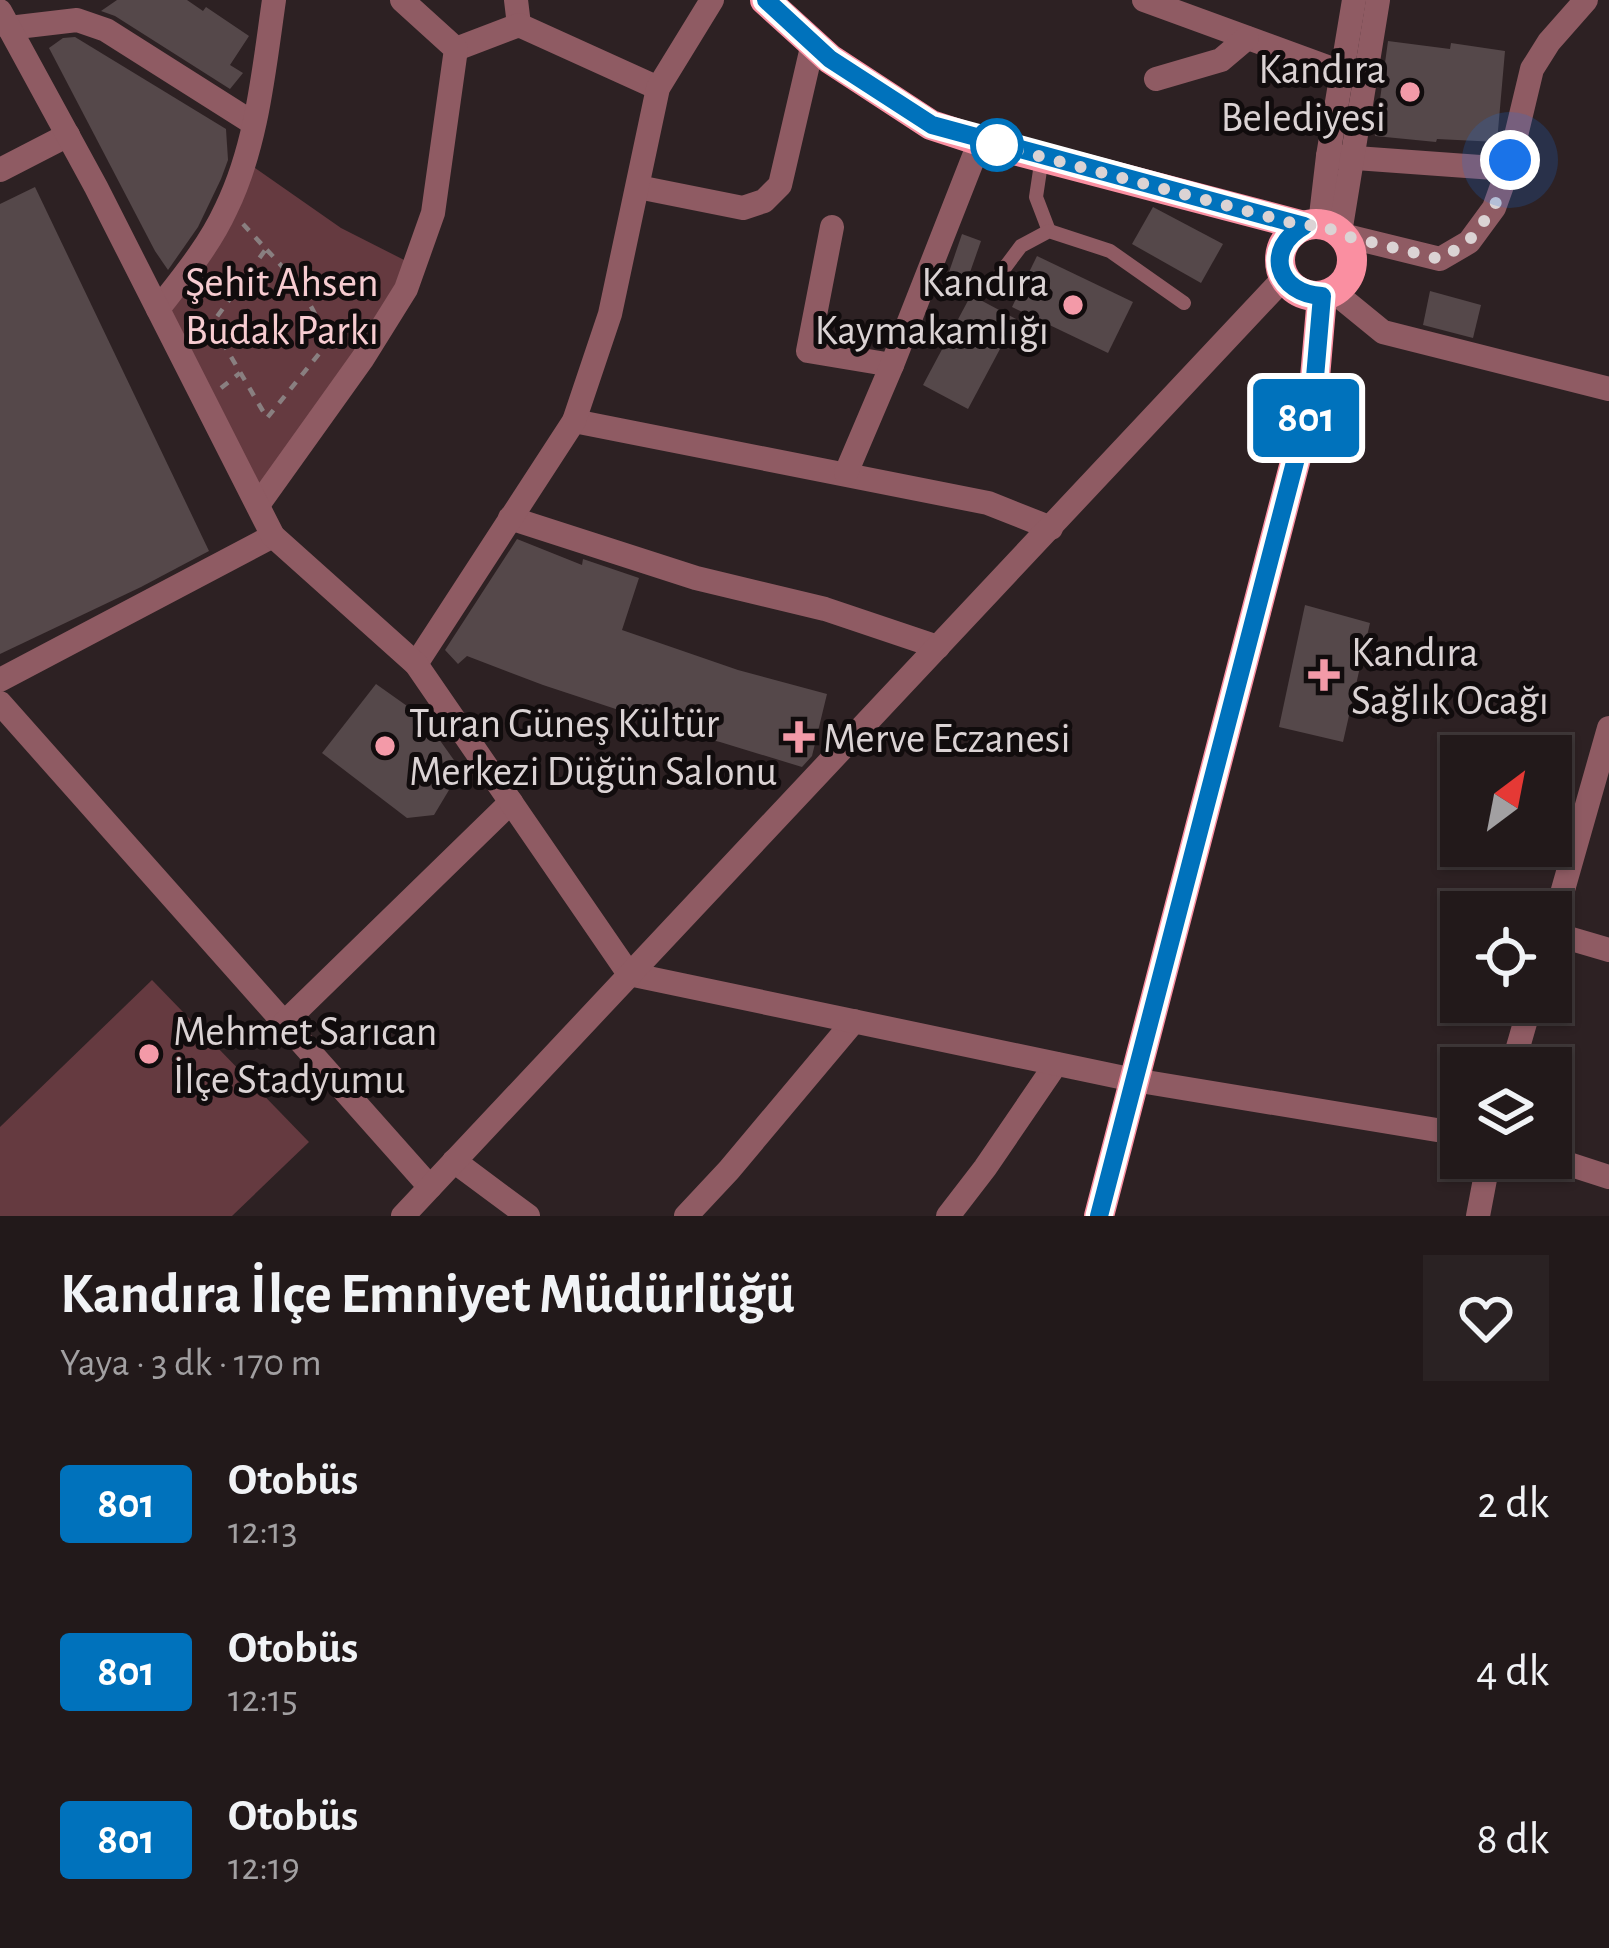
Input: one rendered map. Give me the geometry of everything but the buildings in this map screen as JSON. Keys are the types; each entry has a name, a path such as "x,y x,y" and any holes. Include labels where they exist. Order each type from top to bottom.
{"main road":[{"path":"765,0 830,59 932,125 1327,229 1349,244 1352,266 1349,276 1328,294 1307,296 1284,278 1280,254 1284,242 1327,229"},
{"path":"1099,1216 1314,389 1328,294"}],"street":[{"path":"158,309 205,248 245,161 274,0"},
{"path":"402,0 456,49"},
{"path":"416,664 574,421 610,314 658,88 712,0"},
{"path":"1144,0 1341,72"},
{"path":"1358,1 1341,157 1327,229 1440,259 1468,242 1494,208 1532,69 1549,41 1586,0"},
{"path":"1341,157 1341,72 1358,1"},
{"path":"456,49 517,12 658,88"},
{"path":"253,123 106,30 77,20 5,20 273,536 416,664 629,974 1134,1080 1440,1131"},
{"path":"1156,80 1221,60 1247,38"},
{"path":"638,188 743,208 764,201 780,185 813,43"},
{"path":"258,505 406,289 433,213 456,49"},
{"path":"0,170 68,135"},
{"path":"846,473 980,140"},
{"path":"1341,157 1508,169"},
{"path":"832,226 808,351 892,365"},
{"path":"403,1216 1284,278"},
{"path":"1328,294 1384,332 1609,389"},
{"path":"574,421 988,503 1051,528"},
{"path":"510,518 696,578 826,609 938,647"},
{"path":"0,680 273,536"},
{"path":"0,703 430,1187"},
{"path":"1563,891 1609,728"},
{"path":"284,1023 511,802"},
{"path":"1572,939 1609,950"},
{"path":"686,1216 854,1021"},
{"path":"948,1216 1056,1064"},
{"path":"454,1161 528,1216"},
{"path":"1572,1165 1609,1177"},
{"path":"1478,1216 1485,1179"}],"lane":[{"path":"1042,157 1036,197 1049,231"},
{"path":"1000,274 1021,247 1049,231 1110,251 1184,303"}],"path":[{"path":"227,207 299,283 327,344 267,418 217,333 216,318 266,249"}],"green space":[{"name":"Şehit Ahsen Budak Parkı","path":"245,161 341,228 414,265 258,505 158,309"},
{"name":"Mehmet Sarıcan İlçe Stadyumu","path":"152,980 309,1142 232,1216 0,1216 0,1127"}],"bus line":[{"name":"801","path":"766,0 830,59 932,125 1304,226 1284,242 1280,266 1294,289 1307,296 1322,296 1314,389 1099,1216"}],"place":[{"name":"Kandıra Belediyesi","path":"1410,92"},
{"name":"Kandıra Kaymakamlığı","path":"1073,305"},
{"name":"Kandıra Sağlık Ocağı","path":"1324,675"},
{"name":"Merve Eczanesi","path":"799,737"},
{"name":"Turan Güneş Kültür Merkezi Düğün Salonu","path":"385,746"},
{"name":"Mehmet Sarıcan İlçe Stadyumu","path":"149,1054"}],"route":[{"path":"997,145 1304,226 1320,224 1342,235 1440,259 1468,242 1494,208 1510,160"}]}
